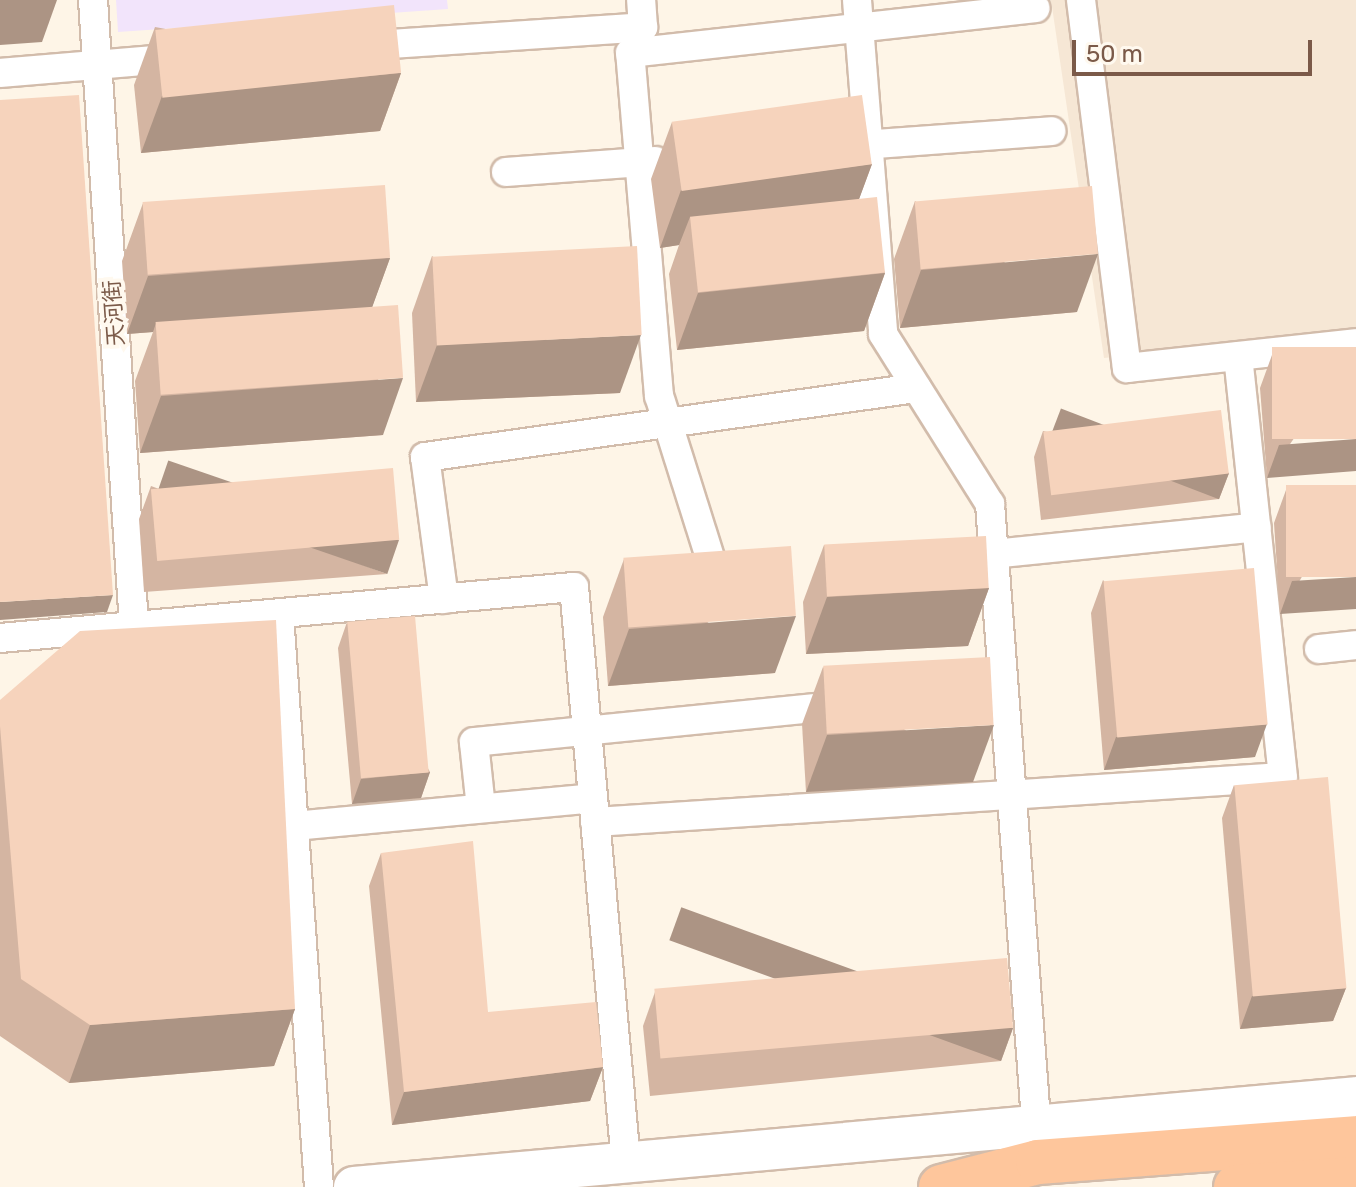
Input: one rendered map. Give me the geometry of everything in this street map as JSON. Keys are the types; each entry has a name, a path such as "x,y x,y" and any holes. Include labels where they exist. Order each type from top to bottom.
{"highway":[{"path":"941,1187 1037,1141 1356,1138"},
{"path":"1236,1187 1356,1179"}],"main road":[{"path":"354,1187 626,1162 1037,1141 1356,1097"}],"street":[{"name":"天河街","path":"93,0 134,626"},
{"path":"332,48 643,27 641,0"},
{"path":"857,0 883,334 990,504 1037,1141"},
{"path":"1081,0 1127,368 1356,343"},
{"path":"714,570 659,396 630,53 1036,8"},
{"path":"0,73 207,57"},
{"path":"818,149 1051,131"},
{"path":"506,172 693,158"},
{"path":"854,249 901,244"},
{"path":"620,271 683,265"},
{"path":"294,826 481,808 594,810 1283,777 1238,356"},
{"path":"1297,377 1356,370"},
{"path":"444,599 425,457 916,388"},
{"path":"993,554 1257,527"},
{"path":"0,638 574,587 626,1162"},
{"path":"279,615 319,1187"},
{"path":"1319,649 1356,645"},
{"path":"973,692 1004,689"},
{"path":"481,808 474,742 880,701"}],"shaded area":[{"path":"116,0 447,0 448,9 118,32"},
{"path":"1051,0 1356,0 1356,332 1104,358"}],"building":[{"path":"394,5 401,73 162,98 155,30"},
{"path":"79,95 113,595 0,602 0,100"},
{"path":"862,95 872,164 682,191 672,122"},
{"path":"385,185 390,258 148,275 143,202"},
{"path":"1092,186 1098,254 921,269 915,202"},
{"path":"877,197 885,273 698,292 690,217"},
{"path":"637,246 642,335 437,346 432,257"},
{"path":"398,305 403,378 161,395 156,322"},
{"path":"1272,347 1356,347 1356,439 1272,439"},
{"path":"1221,410 1229,474 1051,495 1043,432"},
{"path":"393,468 399,540 157,561 151,489"},
{"path":"1286,485 1356,485 1356,577 1286,577"},
{"path":"986,536 989,588 827,596 824,544"},
{"path":"791,546 796,616 628,628 623,558"},
{"path":"1254,568 1268,724 1117,738 1104,581"},
{"path":"415,616 429,772 361,778 347,622"},
{"path":"276,620 295,1009 90,1025 21,979 0,700 80,631"},
{"path":"990,657 994,725 827,734 823,666"},
{"path":"1328,777 1346,988 1253,996 1234,785"},
{"path":"473,841 488,1012 596,1002 603,1067 404,1092 381,853"},
{"path":"1007,958 1013,1028 660,1059 654,989"}]}
